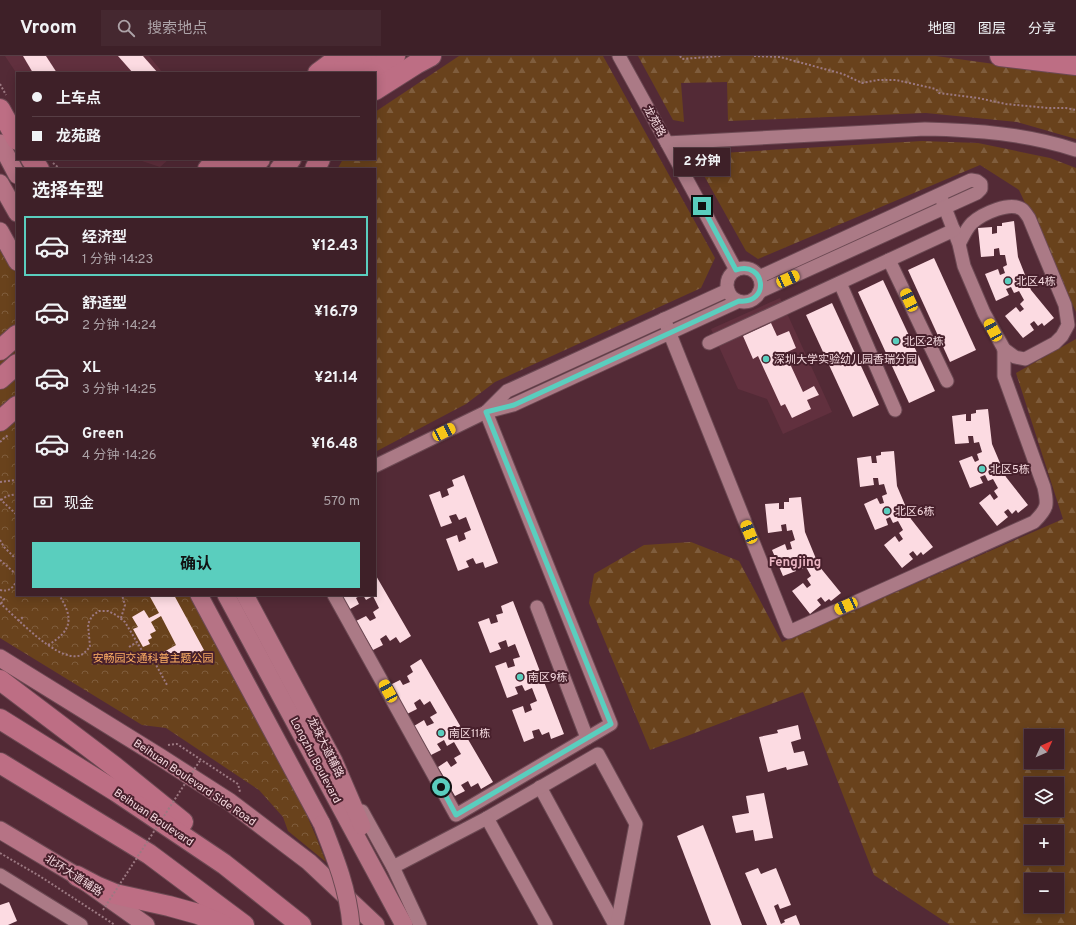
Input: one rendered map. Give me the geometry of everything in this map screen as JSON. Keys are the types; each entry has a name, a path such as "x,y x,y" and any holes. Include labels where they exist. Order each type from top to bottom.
{"highway":[{"path":"319,72 341,56"},
{"path":"341,72 366,56"},
{"path":"370,72 395,56"},
{"path":"1000,56 1076,65"},
{"path":"376,89 423,60"},
{"path":"376,98 423,60"},
{"path":"0,109 16,138"},
{"path":"32,160 38,168"},
{"path":"209,168 218,160"},
{"path":"226,168 236,160"},
{"path":"249,168 259,160"},
{"path":"281,168 290,160"},
{"path":"0,350 16,336"},
{"path":"0,379 16,365"},
{"path":"0,421 16,407"},
{"path":"0,680 115,767 188,826 224,864"},
{"name":"Beihuan Boulevard","path":"0,719 117,792 224,864 301,925"},
{"path":"0,763 149,854 244,925"},
{"path":"77,876 115,894 198,914 223,925"}],"main road":[{"path":"0,144 16,173"},
{"path":"0,182 16,211"},
{"path":"0,231 16,260"},
{"path":"201,596 322,824 340,869 350,911 351,925"},
{"name":"Longzhu Boulevard","path":"227,596 405,925"},
{"name":"龙珠大道辅路","path":"248,601 334,761 405,925"},
{"name":"Beihuan Boulevard Side Road","path":"0,658 230,802 309,862 376,925"},
{"name":"北环大道辅路","path":"0,830 77,876 146,925"}],"street":[{"name":"龙苑路","path":"619,56 736,270"},
{"path":"667,143 947,129 1004,133 1043,140 1076,150"},
{"path":"759,277 971,180 977,180 981,184 981,189 977,193 759,292"},
{"path":"940,195 959,244 964,266 971,284 984,313 1004,349 1015,357 1025,359 1055,343 1062,336 1068,326 1065,305 1029,218 1023,210 1015,206 994,210 972,223 965,232 959,244"},
{"path":"709,343 954,230"},
{"path":"890,260 947,381"},
{"path":"741,268 751,270 759,277 761,284 759,292 751,300 746,302 739,301 731,295 728,290 728,279 736,270 741,268"},
{"path":"840,283 895,410"},
{"path":"486,412 507,391 728,290"},
{"path":"376,466 486,412 514,405 739,301"},
{"path":"664,319 789,632 1034,522 1043,514 1047,502 1044,486 1004,376 1004,349"},
{"path":"335,596 456,815 611,724 486,412"},
{"path":"537,608 587,738"},
{"path":"392,867 487,818 598,754 636,824 616,925"},
{"path":"334,761 392,867 420,925"},
{"path":"540,787 616,925"},
{"path":"487,818 546,925"},
{"path":"0,875 81,925"}],"path":[{"path":"680,56 682,58 720,56"},
{"path":"754,56 780,57 843,74 862,83 878,80 896,80 936,89 939,93 978,98 1006,104 1076,110"},
{"path":"0,484 11,480 16,480"},
{"path":"16,494 7,496 0,500 16,514"},
{"path":"0,540 4,547 16,559"},
{"path":"0,560 16,574"},
{"path":"0,590 6,591 10,589 16,581"},
{"path":"48,645 64,634 68,627 69,617 59,596"},
{"path":"121,618 125,606 122,596"},
{"path":"0,597 4,599 0,603 18,621 58,652 69,656 77,656 85,653 90,647 88,624 92,616 100,611 108,611 121,618 144,654 155,663 168,685"},
{"path":"18,621 23,617"},
{"path":"129,647 137,642"},
{"path":"167,745 177,744 202,759 238,784 240,792"},
{"path":"103,910 202,759"},
{"path":"0,853 115,925"},
{"path":"45,880 49,879"}],"shaded area":[{"path":"5,56 149,56 162,72 16,72"},
{"path":"139,160 168,160 160,167"},
{"name":"深圳大学实验幼儿园香瑞分园","path":"780,298 832,412 783,434 767,399 738,389 711,329"}],"green space":[{"path":"459,56 603,56 715,258 701,288 495,382 466,404 376,451 376,168 338,168 342,160 376,160 376,111"},
{"path":"638,56 936,56 1076,75 1076,139 1017,122 926,113 728,121 727,82 681,83 684,122 673,120"},
{"path":"922,141 978,143 1050,158 1076,168 1076,312 1019,190 980,165 758,259 746,251 697,163 705,154"},
{"name":"安畅园交通科普主题公园","path":"0,240 16,269 16,596 193,596 281,760 312,827 326,862 288,831 283,817 259,790 166,728 142,725 0,638"},
{"path":"1076,339 1076,925 950,925 874,875 803,692 650,750 589,603 594,574 644,545 691,542 739,561 782,642 1063,519 1016,373"}],"building":[{"path":"23,56 46,56 56,72 32,72"},
{"path":"118,56 143,56 157,72 132,72"},
{"name":"北区4栋","path":"1014,221 1018,257 1031,290 1054,318 1044,326 1042,323 1038,326 1034,321 1030,324 1034,330 1023,338 1005,316 1016,307 1020,312 1024,309 1020,304 1024,300 1019,291 1014,293 1011,287 1006,289 1009,295 996,301 985,274 998,269 1000,275 1005,273 1003,267 1007,265 1005,255 1000,255 999,248 994,249 994,256 981,257 978,228 992,227 992,234 997,233 997,226 1002,226 1002,223"},
{"path":"934,258 976,350 950,362 908,270"},
{"name":"北区2栋","path":"883,280 935,391 909,403 858,292"},
{"path":"832,303 879,405 853,417 806,315"},
{"path":"771,323 777,336 789,331 796,348 785,353 803,392 814,386 819,395 807,400 811,409 792,418 785,404 781,406 758,356 753,359 743,336"},
{"name":"北区5栋","path":"988,409 992,444 1006,477 1028,505 1018,513 1016,510 1012,514 1008,509 1004,512 1008,517 997,526 979,503 990,494 994,500 998,497 994,491 998,488 993,479 988,481 985,475 980,477 983,483 970,488 959,461 972,456 975,462 979,460 977,454 982,452 979,442 974,443 973,436 968,436 969,443 955,444 952,416 966,414 966,421 971,421 971,414 976,413 976,410"},
{"name":"北区6栋","path":"894,451 897,486 911,519 933,547 923,555 921,552 917,556 913,551 909,554 913,559 902,568 884,545 895,536 899,542 903,539 899,533 903,530 898,521 893,523 890,517 886,519 888,525 875,530 864,504 877,498 880,504 884,503 882,496 887,494 884,484 879,485 878,478 873,478 874,485 860,487 857,458 871,456 872,463 877,463 876,456 881,455 881,452"},
{"path":"464,475 498,563 485,568 483,562 476,564 473,558 466,561 469,567 458,571 446,539 457,535 459,542 466,539 464,533 471,530 466,517 459,520 456,514 449,516 452,523 441,527 429,495 440,491 442,498 449,495 447,489 454,486 452,480"},
{"path":"801,497 805,532 819,566 841,593 831,601 829,599 825,602 821,597 817,600 821,605 810,614 792,591 803,583 807,588 811,585 807,579 811,576 806,567 801,569 798,563 793,565 796,571 783,576 772,550 785,544 787,550 792,549 790,542 795,540 792,530 787,531 786,524 781,525 782,531 768,533 765,504 779,503 779,509 784,509 784,502 789,502 789,498"},
{"path":"376,576 411,636 400,643 396,637 390,641 386,635 380,639 383,645 373,650 356,621 366,616 370,621 376,618 373,612 379,608 373,596 376,596"},
{"path":"150,596 175,596 204,650 189,658 185,651 167,661 162,653 176,645 161,616 151,622 156,631 150,634 152,638 148,640 150,644 143,647 133,629 138,627 132,617 144,610 149,618 159,613"},
{"path":"342,596 359,596 356,598 359,604 350,609"},
{"path":"364,596 373,596 366,600"},
{"name":"南区9栋","path":"513,601 564,734 551,739 549,732 542,735 539,729 532,731 534,738 524,742 512,710 523,706 525,713 532,710 530,704 537,701 532,688 525,691 522,685 515,687 518,694 507,698 495,666 506,662 508,668 515,666 513,659 520,657 515,644 508,647 506,640 498,643 501,649 490,653 478,622 489,618 491,624 498,622 496,615 503,613 501,606"},
{"name":"南区11栋","path":"421,659 493,782 481,789 478,783 471,787 468,781 461,785 465,791 455,796 438,767 447,761 451,767 457,763 454,758 461,754 454,742 447,746 444,740 437,744 441,750 431,755 414,726 424,720 427,726 434,723 430,717 437,713 430,701 424,705 420,699 414,703 417,709 407,714 390,685 400,680 403,685 410,682 407,676 413,672 410,666"},
{"path":"798,725 801,739 791,742 794,753 804,751 808,765 787,770 786,767 768,772 759,737 778,733 777,730"},
{"path":"764,793 773,838 755,841 753,830 736,833 732,816 749,813 746,796"},
{"path":"703,825 742,925 711,925 677,836"},
{"path":"758,868 761,874 776,868 791,905 780,909 778,904 774,906 781,924 785,922 784,920 796,915 800,925 767,925 745,873"},
{"path":"9,902 17,921 8,925 0,925 0,905"}],"place":[{"name":"北区4栋","path":"1008,281"},
{"name":"北区2栋","path":"896,341"},
{"name":"深圳大学实验幼儿园香瑞分园","path":"766,359"},
{"name":"北区5栋","path":"982,469"},
{"name":"北区6栋","path":"887,511"},
{"name":"南区9栋","path":"520,677"},
{"name":"南区11栋","path":"441,733"}],"district":[{"name":"Fengjing","path":"795,561"}],"route":[{"path":"441,787 456,815 611,724 486,412 514,405 739,301 746,302 756,296 759,292 761,284 759,277 756,273 746,268 736,270 702,206"}]}
